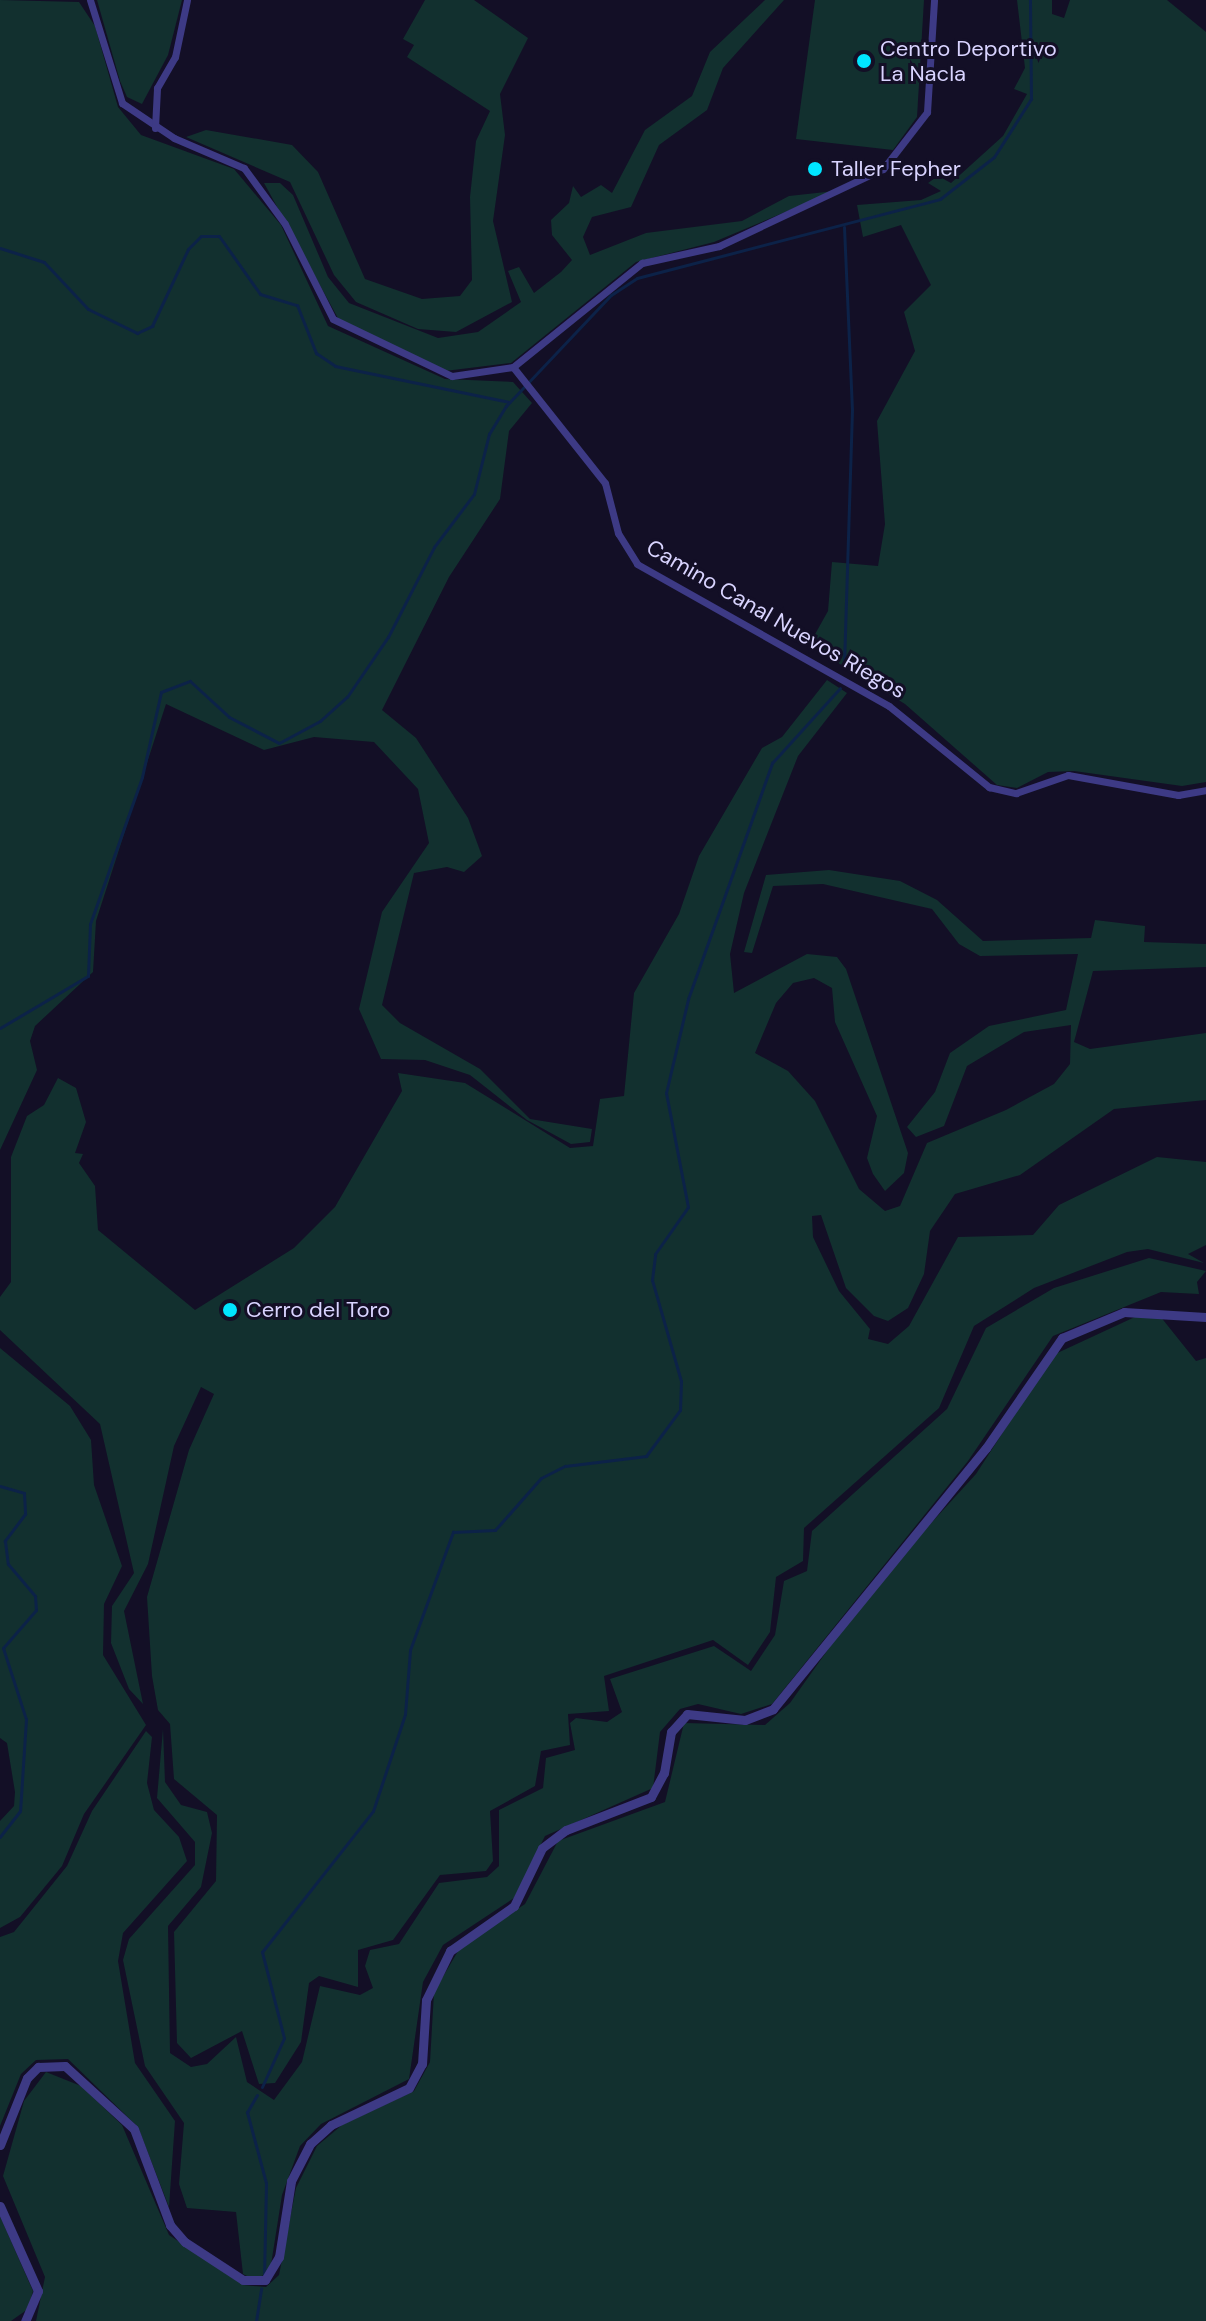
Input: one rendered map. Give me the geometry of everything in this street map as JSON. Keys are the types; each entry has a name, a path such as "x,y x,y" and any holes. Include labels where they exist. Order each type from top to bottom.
{"street":[{"path":"90,0 122,103 155,128 244,168 285,224 333,319 355,335 452,376 513,367 642,263 719,246 883,169 927,112 934,0"},
{"path":"155,128 157,88 175,57 187,0"},
{"name":"Camino Canal Nuevos Riegos","path":"513,367 605,483 618,533 637,564 889,706 989,787 1016,793 1068,775 1178,795 1206,790"},
{"path":"0,2145 27,2078 38,2067 65,2066 134,2129 170,2225 185,2242 243,2280 265,2280 279,2257 291,2181 310,2144 409,2088 422,2064 426,2000 450,1951 514,1906 542,1848 566,1830 651,1797 664,1773 671,1732 687,1714 745,1720 773,1709 986,1448 1062,1338 1135,1310 1206,1317"},
{"path":"0,2206 38,2291 25,2321"}],"green space":[{"path":"0,0 79,2 95,26 118,107 141,135 234,169 281,225 328,326 445,379 513,382 532,403 509,431 500,499 449,577 382,710 416,738 468,818 482,856 464,872 447,867 414,873 382,1005 400,1023 480,1069 530,1119 592,1129 590,1142 571,1144 527,1120 470,1075 425,1060 381,1059 359,1009 382,912 429,843 418,789 374,742 314,737 264,750 166,704 96,921 93,972 35,1026 30,1041 37,1070 0,1150"},
{"path":"97,0 182,0 168,55 142,104 127,97 120,81"},
{"path":"425,0 474,0 528,38 500,94 505,135 493,221 512,302 456,332 418,329 356,302 334,275 290,182 186,137 206,130 292,145 318,172 365,279 422,299 460,296 472,280 470,197 476,141 490,111 407,57 414,45 403,39"},
{"path":"765,0 784,0 723,68 707,110 659,145 631,207 592,217 583,237 590,255 646,233 742,221 789,196 835,191 714,242 636,262 511,363 445,371 339,320 264,183 280,183 293,195 328,277 349,303 438,338 478,332 521,302 508,271 519,267 534,293 572,260 552,235 551,220 569,203 573,186 581,197 601,185 612,193 645,130 692,96 710,52"},
{"name":"Centro Deportivo La Nacla","path":"815,0 924,0 917,117 893,150 796,139"},
{"path":"1017,0 1052,0 1052,14 1064,18 1070,0 1167,0 1206,32 1206,782 1182,786 1074,771 1048,772 1017,788 997,785 905,704 809,645 828,611 832,562 878,566 885,524 877,421 915,351 904,312 931,285 901,225 863,237 857,205 921,200 941,191 928,183 938,176 951,183 1003,136 1027,94 1014,89 1025,68"},
{"path":"827,680 847,693 798,756 744,893 730,954 734,993 807,954 837,957 846,969 908,1153 904,1173 885,1191 867,1158 877,1116 835,1022 832,988 814,978 793,983 776,1003 755,1053 788,1071 815,1101 859,1189 885,1211 900,1206 927,1143 1006,1110 1054,1084 1070,1064 1071,1025 1024,1032 967,1066 944,1126 916,1137 907,1127 935,1092 950,1053 989,1026 1066,1010 1078,954 980,956 959,944 932,909 823,884 773,886 752,953 744,952 766,875 829,870 900,881 937,900 983,941 1091,938 1095,920 1145,926 1144,942 1206,944 1206,967 1093,971 1074,1042 1090,1049 1206,1033 1206,1100 1114,1109 1020,1175 955,1194 930,1231 924,1274 908,1308 888,1321 874,1316 846,1288 821,1215 812,1216 813,1237 839,1291 870,1329 868,1339 888,1344 909,1326 958,1237 1033,1235 1059,1205 1157,1157 1206,1162 1206,1245 1188,1254 1204,1263 1148,1249 1127,1252 1034,1288 974,1326 939,1408 804,1528 803,1561 776,1577 770,1632 748,1665 713,1640 604,1676 609,1711 568,1714 570,1745 541,1751 535,1786 490,1811 493,1861 486,1871 440,1875 393,1940 358,1950 358,1987 319,1976 309,1983 301,2042 275,2083 259,2084 242,2031 191,2058 177,2043 174,1932 216,1881 217,1815 174,1779 170,1724 158,1710 152,1676 147,1597 189,1450 214,1394 201,1387 174,1446 148,1564 124,1611 143,1704 129,1689 111,1643 112,1606 134,1573 100,1424 0,1330 0,1297 11,1282 11,1157 27,1116 44,1105 58,1078 76,1088 86,1122 75,1153 83,1154 79,1163 95,1186 98,1230 195,1310 294,1248 335,1207 402,1091 398,1073 465,1083 570,1148 593,1146 600,1099 624,1096 634,993 679,914 699,856 762,748 782,737"},
{"path":"1149,1258 1206,1271 1197,1282 1199,1294 1161,1292 1053,1336 968,1461 772,1704 741,1714 698,1704 680,1709 660,1732 653,1788 545,1836 514,1898 443,1945 423,1982 409,2079 321,2124 300,2146 282,2195 270,2271 255,2280 243,2274 236,2212 187,2208 179,2184 184,2123 145,2066 123,1960 129,1939 195,1865 195,1842 157,1798 163,1729 165,1782 181,1805 207,1812 212,1833 201,1887 168,1926 170,2053 191,2067 207,2064 236,2037 247,2082 274,2100 302,2062 320,1986 360,1995 373,1988 365,1966 370,1950 399,1944 439,1883 487,1877 499,1866 499,1810 543,1788 546,1758 575,1750 570,1723 576,1718 607,1722 622,1712 610,1679 714,1646 751,1671 775,1635 784,1581 807,1571 812,1531 947,1409 986,1328 1054,1288"},
{"path":"1137,1316 1160,1316 1196,1361 1206,1358 1206,2321 36,2321 45,2277 3,2176 24,2101 46,2072 81,2086 122,2125 169,2235 243,2285 266,2287 279,2275 296,2188 317,2146 342,2125 414,2091 430,2062 434,1992 461,1946 525,1904 558,1841 665,1802 684,1723 765,1725 790,1703 871,1589 976,1474 1053,1355"},
{"path":"0,1348 70,1406 91,1440 94,1485 122,1566 104,1604 103,1655 146,1725 84,1814 62,1866 20,1917 0,1928 0,1821 14,1806 15,1792 7,1743 0,1738"},
{"path":"146,1731 152,1737 147,1783 154,1810 179,1837 187,1861 123,1933 118,1961 135,2063 175,2121 169,2207 138,2127 68,2059 36,2060 21,2074 0,2126 0,1937 14,1932 67,1866 92,1811"},
{"path":"0,2216 33,2291 28,2309 11,2321 0,2321"}],"waterway":[{"path":"0,1028 88,976 90,924 142,777 161,692 190,681 229,717 279,743 320,721 347,697 388,637 434,547 474,494 489,434 506,406 611,295 637,278 940,199 994,157 1031,99 1030,0"},
{"path":"844,227 852,410 844,664"},
{"path":"0,248 44,262 88,309 137,333 152,326 188,249 201,236 219,236 260,294 297,305 316,353 335,366 509,402"},
{"path":"262,2087 284,2038 262,1952 373,1811 405,1714 410,1650 453,1532 495,1530 541,1478 565,1466 646,1456 680,1410 681,1381 652,1280 655,1254 688,1207 666,1093 688,999 772,763 840,688"},
{"path":"0,1486 24,1493 25,1514 5,1541 8,1564 35,1596 36,1610 3,1648 26,1719 20,1811 0,1837"},
{"path":"257,2095 247,2112 266,2183 264,2275"},
{"path":"256,2321 261,2288"}],"place":[{"name":"Centro Deportivo La Nacla","path":"864,61"},
{"name":"Taller Fepher","path":"815,169"},
{"name":"Cerro del Toro","path":"230,1310"}]}
